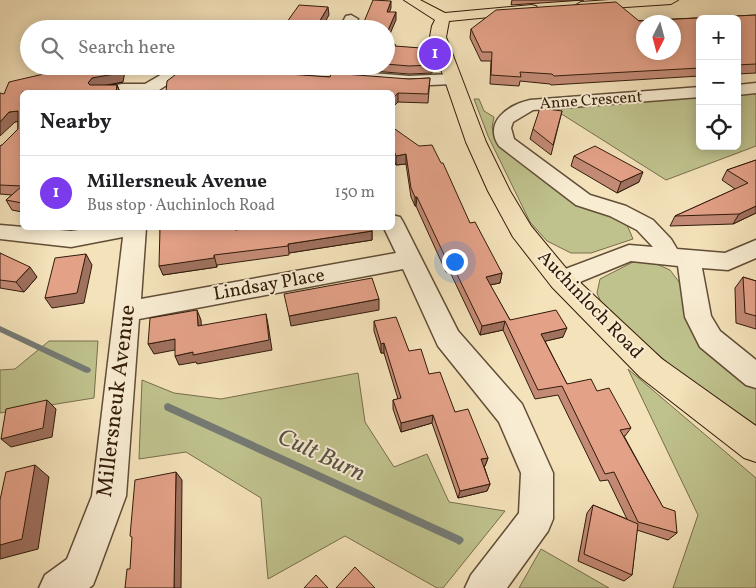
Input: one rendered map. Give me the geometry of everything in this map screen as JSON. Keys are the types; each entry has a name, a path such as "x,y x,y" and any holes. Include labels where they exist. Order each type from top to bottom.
{"main road":[{"path":"411,0 443,18 546,8"},
{"path":"565,7 671,0"},
{"name":"Auchinloch Road","path":"443,18 439,26 438,37 452,79 476,142 506,206 522,231 561,280 652,368 756,446"}],"street":[{"path":"149,90 171,75"},
{"path":"362,75 409,81 452,79"},
{"path":"741,90 756,88"},
{"path":"115,90 135,90"},
{"name":"Anne Crescent","path":"679,258 645,225 618,211 584,200 506,142 501,134 501,127 510,114 530,105 696,92"},
{"path":"395,228 448,338 511,414 537,473 536,519 484,588"},
{"path":"0,232 71,239 123,230"},
{"name":"Millersneuk Avenue","path":"58,588 80,572 109,496 135,230"},
{"path":"561,280 629,253 728,262 756,248"},
{"path":"679,258 698,317 710,339 756,376"},
{"name":"Lindsay Place","path":"128,311 410,259"}],"green space":[{"path":"756,93 756,146 666,180 552,108 696,97 696,150 741,150 741,94"},
{"path":"474,99 479,99 484,111 494,117 492,127 495,136 625,220 633,239 591,253 571,253 547,241 530,222 488,136"},
{"path":"650,261 670,270 756,384 756,425 687,379 604,309 597,293 600,279 633,262"},
{"path":"49,341 98,341 94,398 0,413 0,370 15,369"},
{"path":"628,369 756,478 756,588 673,588 698,515"},
{"path":"358,373 365,422 394,467 427,454 449,502 505,511 443,588 437,588 345,536 268,579 261,498 186,452 139,459 142,380 174,393 221,399"},
{"path":"541,549 609,588 519,588"}],"building":[{"path":"373,0 391,1 387,12 396,12 393,20 365,20"},
{"path":"616,2 636,19 636,60 681,60 681,19 696,18 696,68 554,76 552,74 520,72 521,77 491,75 492,52 482,52 471,29 496,10"},
{"path":"299,5 328,7 320,20 288,20"},
{"path":"756,15 756,64 741,65 741,16"},
{"path":"395,46 434,49 432,65 395,65"},
{"path":"39,75 109,75 92,78 88,83 90,85 117,85 116,90 20,90 20,186 0,185 0,146 18,129 18,111 9,112 0,122 0,93 4,94 9,82"},
{"path":"175,75 302,75 330,77 330,75 357,75 409,79 430,78 428,94 398,93 395,96 395,90 166,90 167,81"},
{"path":"540,108 562,111 553,145 533,129"},
{"path":"395,129 419,146 432,145 441,163 443,163 470,223 475,222 502,273 486,277 510,320 556,310 567,328 541,334 567,384 591,379 597,391 609,388 631,428 620,430 663,507 675,511 677,533 638,522 614,472 605,474 562,386 538,390 505,321 482,326 451,262 448,263 411,188 406,154 396,156"},
{"path":"595,146 643,172 621,182 574,156"},
{"path":"756,160 756,206 739,214 675,216 748,183 727,170"},
{"path":"20,188 20,203 6,200"},
{"path":"160,230 372,231 288,244 288,246 214,255 214,258 159,266"},
{"path":"0,253 30,267 16,282 0,280"},
{"path":"86,254 77,293 45,298 55,258"},
{"path":"743,277 756,281 756,316 745,313"},
{"path":"372,278 379,299 289,316 284,294"},
{"path":"197,310 198,326 266,314 269,340 193,355 193,352 175,356 175,339 148,344 150,318"},
{"path":"396,317 409,351 421,349 429,374 440,372 455,412 468,409 488,458 481,459 490,484 460,491 433,415 401,423 393,400 401,398 384,343 381,344 374,321"},
{"path":"47,400 43,428 1,439 6,409"},
{"path":"35,465 22,539 0,545 0,500 6,472"},
{"path":"176,472 174,588 125,588 127,569 130,569 132,537 130,536 135,480"},
{"path":"593,505 638,524 632,575 584,554"},
{"path":"355,567 375,588 336,588"},
{"path":"316,575 328,588 304,588"}],"waterway":[{"name":"Cult Burn","path":"0,329 87,370"},
{"name":"Cult Burn","path":"168,407 459,540"}],"place":[{"name":"Millersneuk Avenue","path":"435,54"}]}
